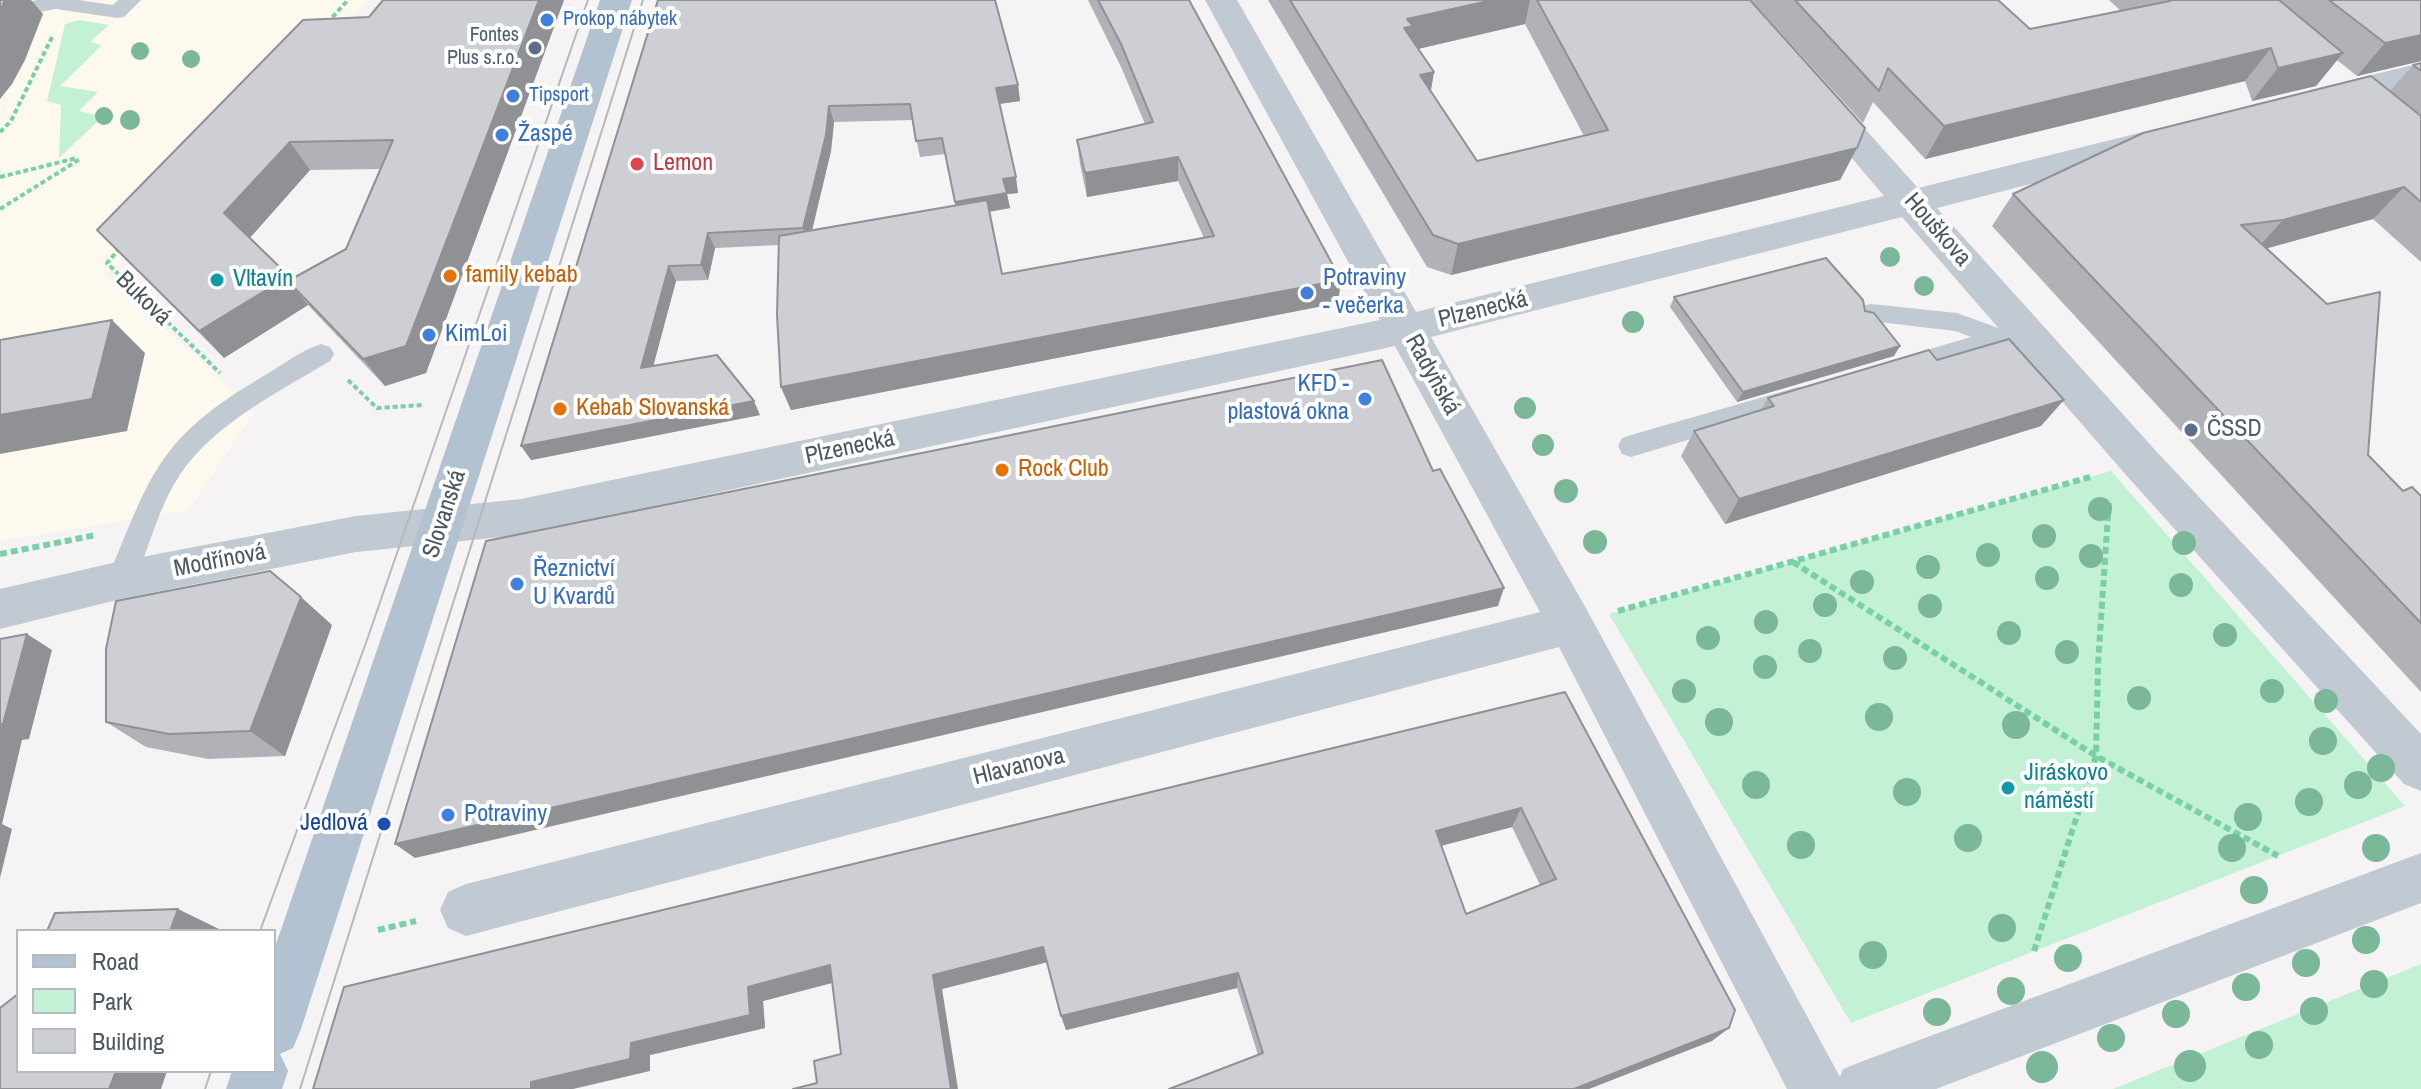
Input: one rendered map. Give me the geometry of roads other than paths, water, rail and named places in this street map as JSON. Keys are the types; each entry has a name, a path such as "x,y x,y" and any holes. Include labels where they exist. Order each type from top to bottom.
{"main road":[{"name":"Slovanská","path":"276,1023 616,0"}],"street":[{"name":"Radyňská","path":"1221,0 1571,624"},
{"path":"2318,67 2386,122"},
{"path":"2291,106 2421,74"},
{"name":"Houškova","path":"1801,80 1912,202 2008,333 2126,467 2421,768"},
{"name":"Plzenecká","path":"442,525 521,517 1406,329 2184,133"},
{"name":"Modřínová","path":"0,609 121,580 356,534 442,525"},
{"path":"1571,624 1817,1089"},
{"name":"Hlavanova","path":"466,910 1571,624"},
{"path":"1863,1089 2421,878"}],"lane":[{"path":"0,13 56,3 117,12 131,0"},
{"path":"1871,313 1957,322 2008,333"},
{"path":"1869,376 2008,333"},
{"path":"121,580 161,482 180,455 211,426 248,399 321,354"},
{"path":"1631,446 1825,389"}],"tram line":[{"path":"261,929 367,640 588,0"},
{"path":"300,1089 643,0"},
{"path":"205,1089 210,1073"}],"place":[{"name":"Prokop nábytek","path":"547,20"},
{"name":"Fontes Plus s.r.o.","path":"535,48"},
{"name":"Tipsport","path":"513,96"},
{"name":"Žaspé","path":"502,135"},
{"name":"Lemon","path":"637,164"},
{"name":"family kebab","path":"450,276"},
{"name":"Vltavín","path":"217,280"},
{"name":"Potraviny - večerka","path":"1307,293"},
{"name":"KimLoi","path":"429,335"},
{"name":"KFD - plastová okna","path":"1365,399"},
{"name":"Kebab Slovanská","path":"560,409"},
{"name":"ČSSD","path":"2191,430"},
{"name":"Rock Club","path":"1002,470"},
{"name":"Řeznictví U Kvardů","path":"517,584"},
{"name":"Jiráskovo náměstí","path":"2008,788"},
{"name":"Potraviny","path":"448,815"},
{"name":"Jedlová","path":"384,824"}]}
